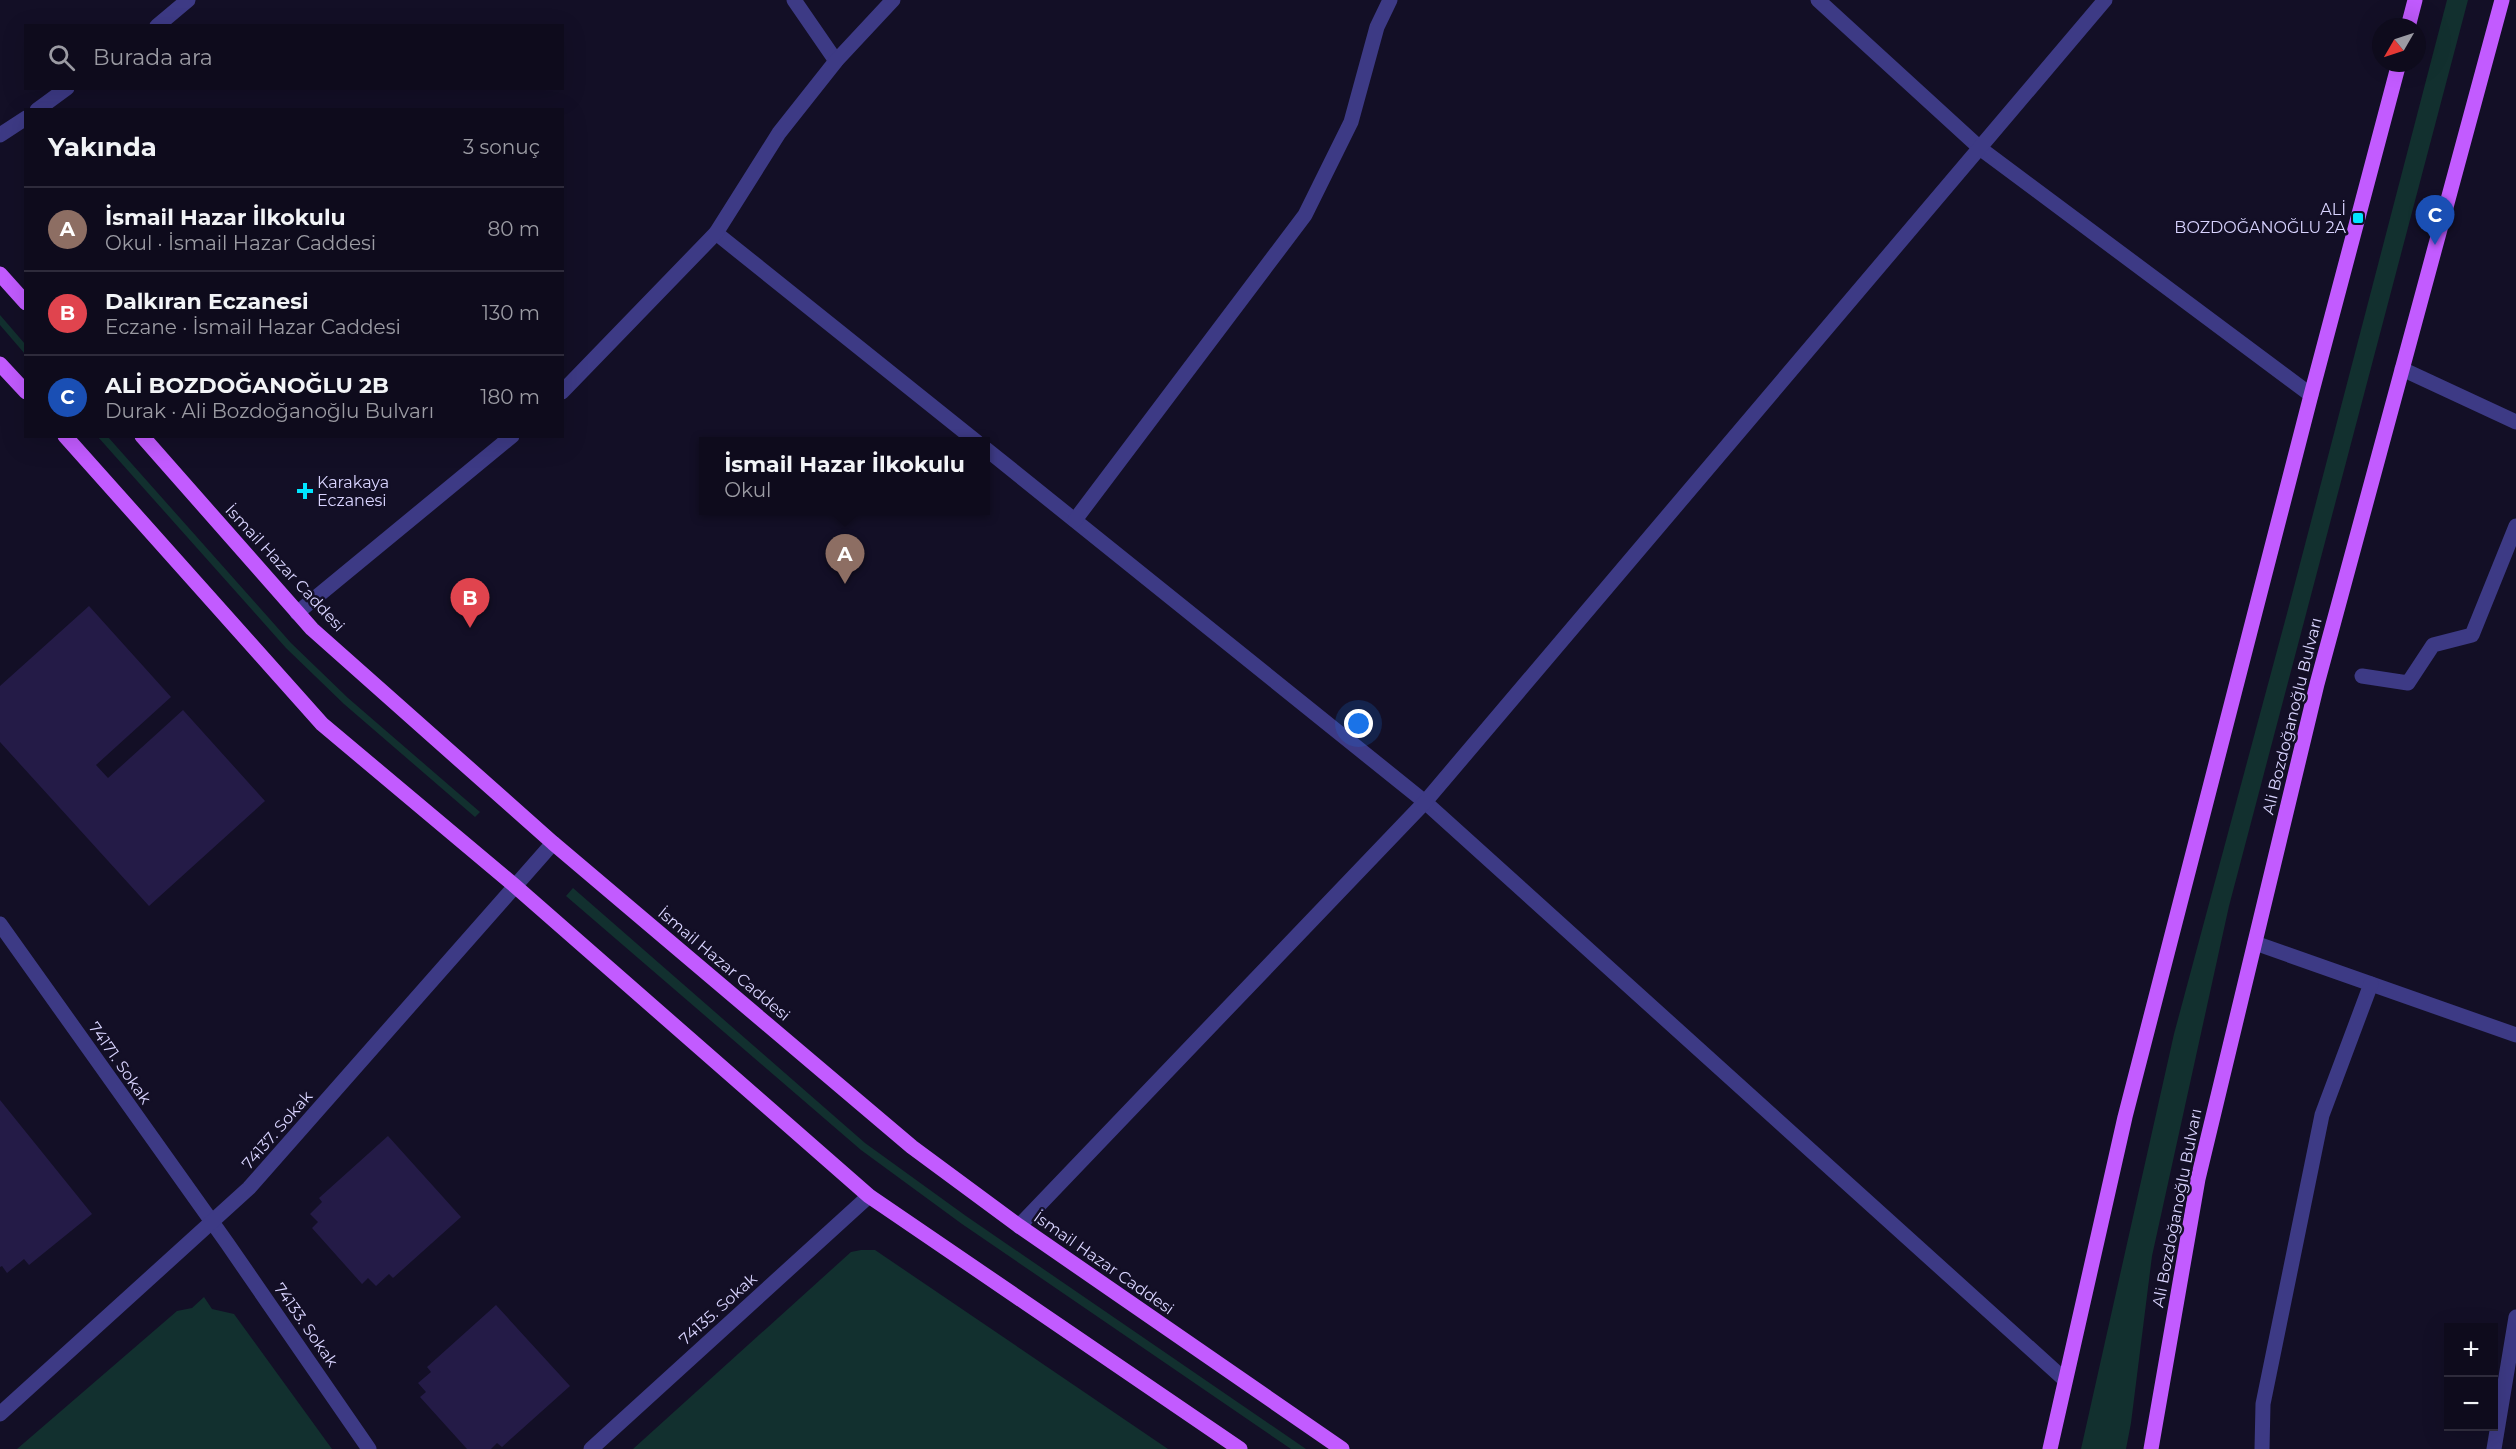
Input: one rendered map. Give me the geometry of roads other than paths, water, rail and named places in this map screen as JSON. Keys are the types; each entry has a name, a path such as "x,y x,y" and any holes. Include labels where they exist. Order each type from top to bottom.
{"main road":[{"path":"2410,18 2415,0"},
{"name":"Ali Bozdoğanoğlu Bulvarı","path":"2151,1449 2198,1179 2317,684 2502,0"},
{"path":"2050,1449 2125,1117 2397,72"},
{"path":"0,274 24,301"},
{"path":"0,364 24,390"},
{"path":"67,438 322,724 515,886 870,1196 1240,1449"},
{"name":"İsmail Hazar Caddesi","path":"144,438 312,629 553,843 912,1147 1019,1226 1342,1449"}],"street":[{"path":"158,24 172,6 188,0"},
{"path":"794,0 836,61"},
{"path":"564,390 716,233 779,133 836,61 893,0"},
{"path":"1075,520 1305,214 1351,122 1377,27 1390,0"},
{"path":"1818,0 1981,148 2311,395"},
{"path":"1019,1226 1425,802 2105,0"},
{"path":"40,108 64,90"},
{"path":"0,135 24,119"},
{"path":"716,233 972,437"},
{"path":"2402,369 2516,422"},
{"path":"297,614 510,438"},
{"path":"990,452 1425,802 2066,1380"},
{"path":"2362,676 2408,683 2433,645 2472,635 2516,526"},
{"name":"74137. Sokak","path":"0,1414 249,1188 553,843"},
{"name":"74171. Sokak","path":"0,924 212,1223"},
{"path":"2255,943 2516,1035"},
{"path":"2262,1449 2263,1404 2322,1115 2371,984"},
{"name":"74135. Sokak","path":"591,1449 870,1196"},
{"name":"74133. Sokak","path":"212,1223 369,1449"},
{"path":"2494,1449 2512,1371 2516,1317"}],"place":[{"name":"ALİ BOZDOĞANOĞLU 2A","path":"2358,218"},
{"name":"ALİ BOZDOĞANOĞLU 2B","path":"2435,245"},
{"name":"Karakaya Eczanesi","path":"305,491"},
{"name":"İsmail Hazar İlkokulu","path":"845,584"},
{"name":"Dalkıran Eczanesi","path":"470,628"}]}
